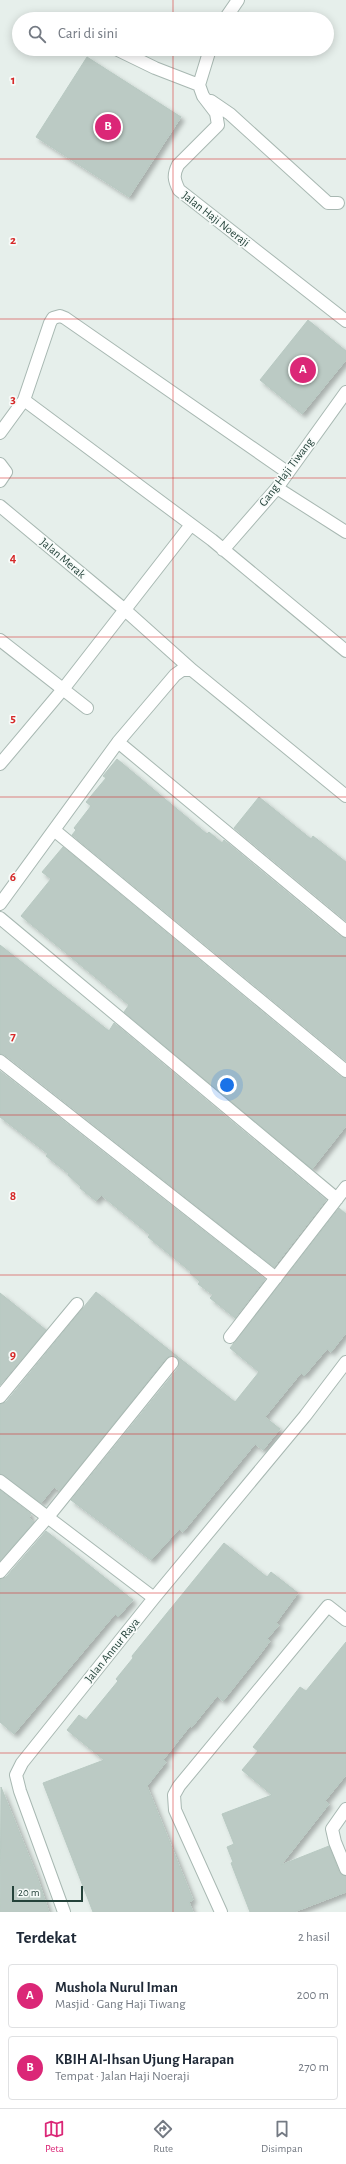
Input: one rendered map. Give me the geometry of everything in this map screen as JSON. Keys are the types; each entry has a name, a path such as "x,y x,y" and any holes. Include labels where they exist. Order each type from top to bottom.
{"street":[{"path":"230,12 238,0"},
{"path":"130,56 201,90 230,114 328,203 338,203"},
{"path":"201,90 208,56"},
{"name":"Jalan Haji Noeraji","path":"201,90 216,113 218,126 178,165 174,173 174,177 179,190 346,321"},
{"path":"0,433 24,400 50,323 54,318 60,316 286,472"},
{"name":"Gang Haji Tiwang","path":"223,550 277,488 286,472 346,392"},
{"path":"24,400 223,550 346,651"},
{"path":"0,464 6,472 0,481"},
{"path":"277,488 346,532"},
{"name":"Jalan Merak","path":"0,506 125,610 192,670 346,796"},
{"path":"0,764 64,688 190,526"},
{"path":"0,640 64,688 86,708"},
{"path":"0,904 118,742 175,675 182,670 192,670"},
{"path":"118,742 346,931"},
{"path":"54,830 346,1071"},
{"path":"0,918 337,1199"},
{"path":"0,1061 276,1278"},
{"path":"230,1337 346,1188"},
{"path":"0,1397 77,1304"},
{"name":"Jalan Annur Raya","path":"64,1912 20,1791 16,1775 22,1763 154,1598 305,1416 346,1362"},
{"path":"0,1572 47,1518 172,1363"},
{"path":"0,1482 154,1598"},
{"path":"222,1912 175,1810 174,1795 179,1786 328,1606 346,1620"},
{"path":"346,1809 332,1829 335,1842 346,1869"}],"building":[{"path":"87,57 181,117 129,197 36,137"},
{"path":"308,320 346,351 346,360 302,414 260,380"},
{"path":"117,759 207,834 209,832 222,843 224,840 341,937 346,938 346,1061 72,835 76,830 74,828 91,806 86,802 106,778 103,776"},
{"path":"259,797 311,839 313,836 346,862 346,921 234,828"},
{"path":"63,847 341,1077 346,1078 346,1126 312,1169 124,1012 129,1005 21,916 51,879 42,872"},
{"path":"0,945 109,1031 114,1023 326,1200 274,1267 5,1055 0,1054"},
{"path":"0,1071 265,1279 235,1318 210,1298 213,1295 198,1284 200,1282 190,1273 191,1272 148,1237 150,1235 101,1195 96,1201 80,1188 81,1187 68,1175 69,1174 46,1156 48,1154 0,1117"},
{"path":"339,1208 346,1214 346,1333 331,1352 327,1349 304,1376 301,1373 265,1417 280,1429 263,1450 255,1444 183,1532 179,1529 151,1560 71,1500 178,1368 179,1361 176,1357 170,1356 166,1358 60,1491 54,1487 41,1503 0,1474 0,1404 6,1402 96,1292 235,1402 259,1372 230,1348"},
{"path":"0,1293 46,1330 0,1385"},
{"path":"0,1490 31,1514 29,1518 34,1522 0,1561"},
{"path":"46,1531 133,1600 118,1617 115,1614 14,1734 0,1722 0,1579 6,1577"},
{"path":"224,1543 267,1577 271,1572 298,1593 276,1623 279,1625 267,1639 270,1641 258,1657 223,1701 217,1696 192,1727 190,1726 163,1760 166,1762 147,1786 193,1900 189,1902 193,1912 93,1912 43,1783 104,1760 67,1730 79,1715 86,1720 118,1681 116,1679 133,1658 132,1656"},
{"path":"346,1642 346,1775 325,1801 329,1804 281,1865 329,1846 339,1872 346,1876 346,1892 294,1912 250,1912 231,1863 233,1862 227,1847 234,1844 222,1814 272,1795 242,1770 258,1751 253,1747 300,1687 306,1691"},
{"path":"1,1787 37,1876 49,1912 0,1912"}],"place":[{"name":"KBIH Al-Ihsan Ujung Harapan","path":"108,127"},
{"name":"Mushola Nurul Iman","path":"303,370"}]}
